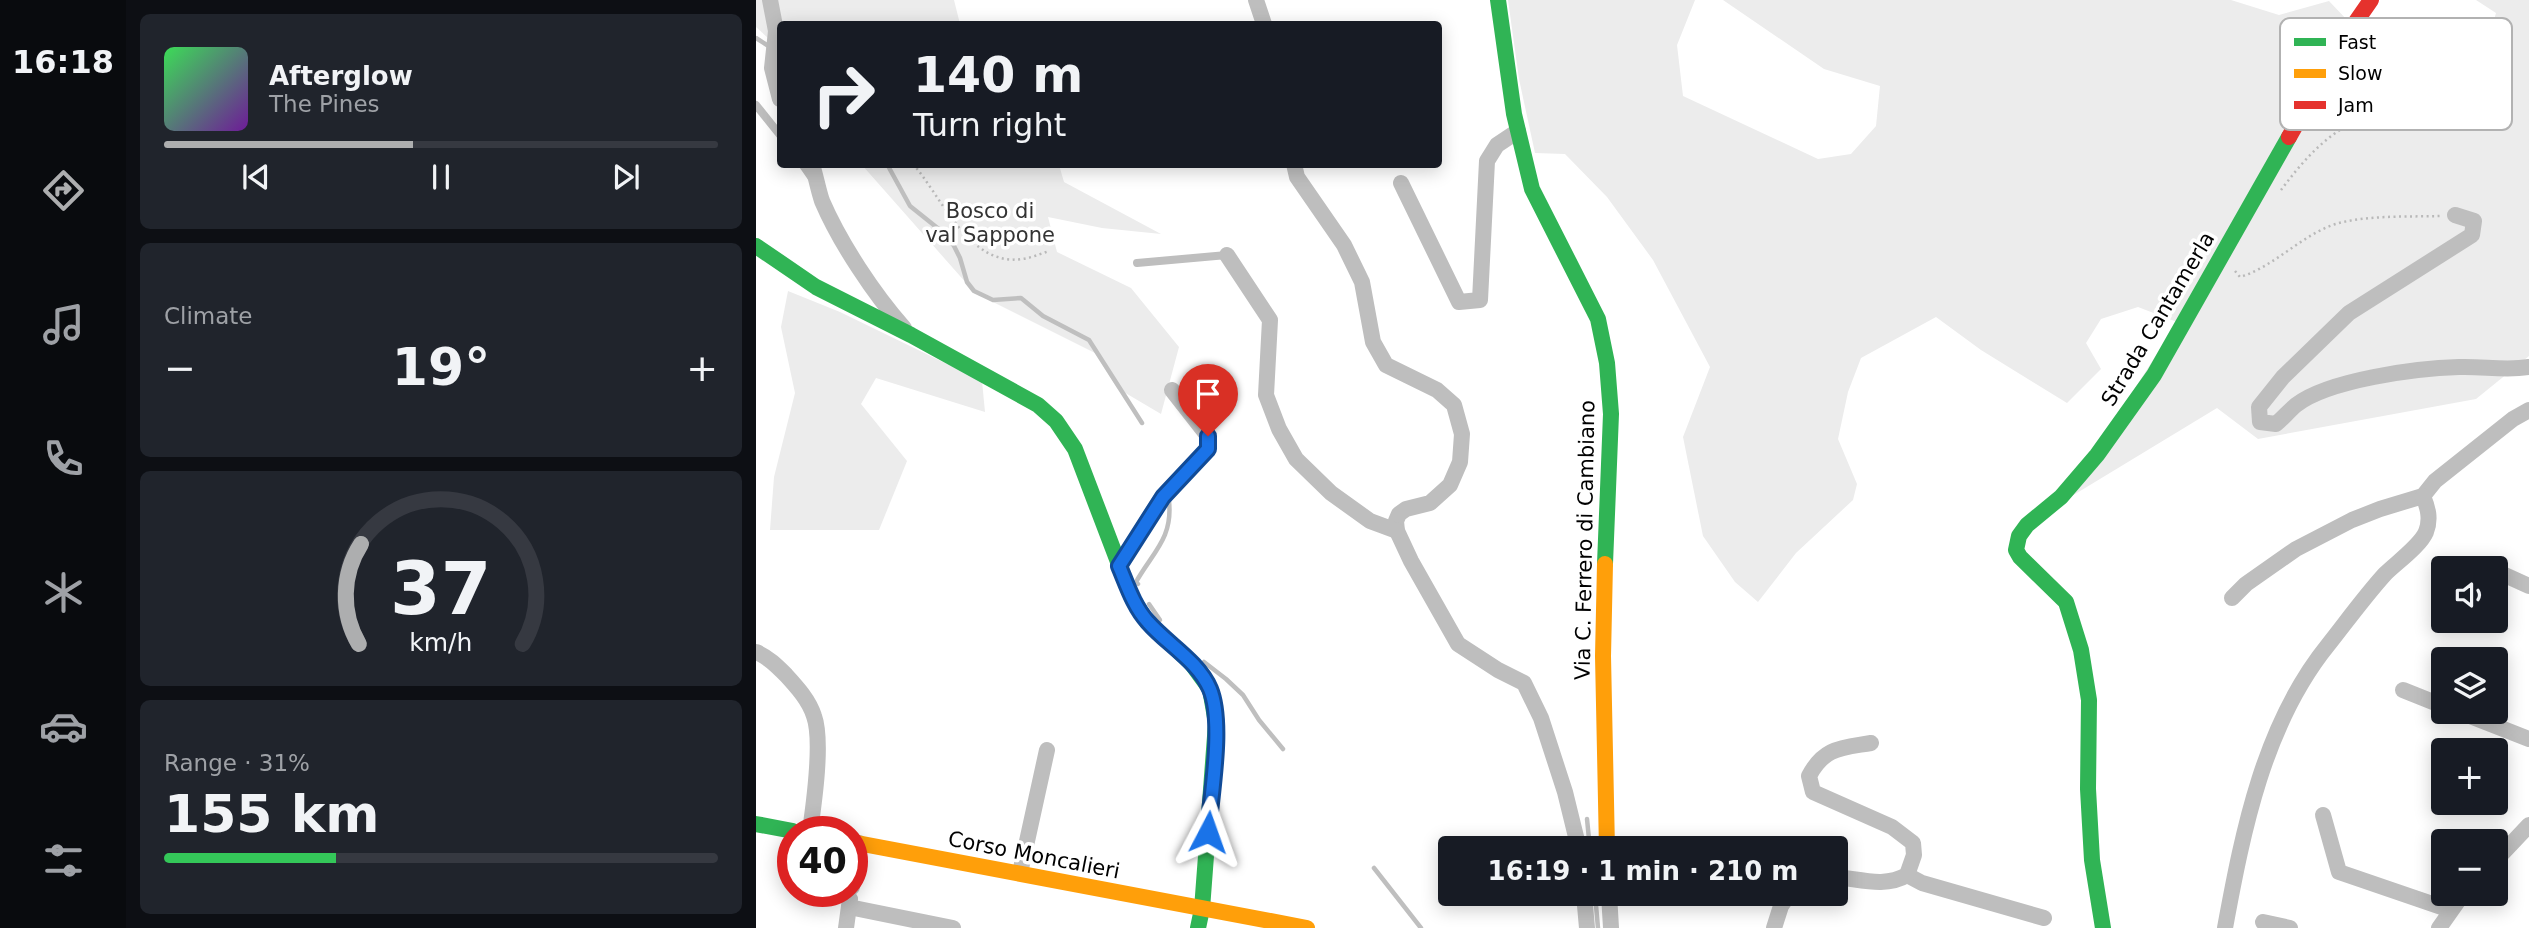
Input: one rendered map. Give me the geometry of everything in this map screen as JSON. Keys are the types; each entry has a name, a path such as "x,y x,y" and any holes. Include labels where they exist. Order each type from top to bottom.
{"street":[{"path":"769,0 775,47 772,68 777,87"},
{"path":"1256,0 1263,21"},
{"name":"Via C. Ferrero di Cambiano","path":"1498,0 1518,131 1532,189 1598,319 1607,363 1611,414 1603,656 1607,836"},
{"name":"Strada Cantamerla","path":"2358,18 2371,0"},
{"name":"Strada Cantamerla","path":"2103,928 2091,848 2089,699 2081,655 2065,601 2020,557 2016,550 2019,537 2027,525 2061,497 2097,455 2154,375 2293,130"},
{"path":"1401,183 1460,302 1480,300 1486,161 1497,145 1518,131"},
{"path":"813,168 817,186 831,219 872,287 911,335"},
{"path":"1295,168 1297,177 1344,245 1362,282 1373,342 1386,365 1437,390 1454,405 1461,435 1460,462 1450,485 1430,503 1406,509 1399,514 1396,521 1397,531 1458,644 1524,683 1541,718 1576,836"},
{"path":"2455,215 2474,221 2472,235 2349,313 2283,377 2259,407 2260,422 2276,424 2297,405 2320,392 2395,373 2460,367 2510,370 2529,367"},
{"path":"756,246 816,287 911,335 1038,405 1056,421 1075,449 1131,596 1147,622 1191,663 1210,689 1216,723 1202,909 1198,928"},
{"path":"1227,255 1270,320 1266,395 1279,429 1296,459 1331,494 1350,508 1370,521 1397,531"},
{"path":"1119,566 1163,497 1208,449 1208,436 1172,390"},
{"path":"2232,597 2246,583 2296,548 2361,516 2423,496 2435,481 2513,419 2529,410"},
{"path":"2225,928 2239,853 2255,792 2292,698 2313,663 2385,575 2426,533 2430,512 2423,496"},
{"path":"2508,577 2529,586"},
{"path":"756,652 779,668 797,687 816,719 811,816"},
{"path":"2403,690 2431,701"},
{"path":"2492,724 2529,738"},
{"path":"1848,879 1870,883 1899,880 1908,875 1914,855 1913,843 1892,827 1813,792 1810,776 1817,762 1832,750 1871,743"},
{"path":"1020,873 1046,750"},
{"path":"2323,815 2339,872 2450,911"},
{"path":"2508,847 2529,825"},
{"path":"756,830 777,831"},
{"name":"Corso Moncalieri","path":"868,845 1307,928"},
{"path":"1908,875 1922,883 2045,918"},
{"path":"1585,906 1587,928"},
{"path":"1610,906 1611,928"},
{"path":"1774,928 1781,906"},
{"path":"2439,928 2454,906"},
{"path":"849,907 953,928"},
{"name":"Corso Moncalieri","path":"846,928 849,907"},
{"path":"2263,922 2290,928"}],"lane":[{"path":"756,105 777,131"},
{"path":"805,168 817,186"},
{"path":"1137,263 1227,255"}],"path":[{"path":"2278,194 2301,163 2340,130"},
{"path":"916,168 965,237 996,257 1021,259 1049,251"},
{"path":"2237,263 2234,270 2240,278 2258,272 2305,240 2338,223 2455,215"}],"green space":[{"path":"756,0 954,0 959,21 777,21 777,46 756,27"},
{"path":"1508,0 1695,0 1677,45 1683,96 1818,159 1851,154 1876,126 1880,86 1824,69 1723,0 2231,0 2279,15 2329,1 2345,18 2280,18 2280,130 2512,130 2512,18 2495,18 2496,13 2476,0 2529,0 2529,356 2476,399 2258,439 2217,408 2034,519 2113,423 2177,322 2138,307 2101,319 2086,343 2101,369 2067,403 1981,350 1936,317 1861,358 1848,392 1838,439 1857,484 1853,500 1796,553 1758,602 1735,582 1703,536 1683,437 1710,367 1653,260 1607,197 1565,154 1535,153 1519,79"},
{"name":"Bosco di val Sappone","path":"865,168 1060,168 1064,182 1161,234 1102,228 1048,217 1057,252 1131,288 1179,347 1161,414 1117,388 1095,353 975,293"},
{"path":"788,291 840,312 982,381 985,412 876,378 861,404 907,461 879,530 770,530 774,477 795,393 781,327"}],"waterway":[{"path":"756,38 770,47"},
{"path":"889,168 910,206 945,234 954,246 967,282 974,291 993,300 1021,298 1043,316 1089,340 1142,423"},
{"path":"1138,584 1136,582 1165,535 1169,501"},
{"path":"1149,604 1160,620"},
{"path":"1204,662 1243,695 1283,749"},
{"path":"1587,819 1589,836"},
{"path":"1374,868 1421,928"},
{"path":"1596,906 1598,928"}],"traffic: fast":[{"path":"1498,0 1514,114 1532,189 1598,319 1607,363 1611,414 1605,564"},
{"path":"2103,928 2092,860 2088,789 2089,700 2081,650 2066,602 2020,557 2016,550 2019,536 2027,525 2061,497 2097,455 2154,375 2289,137"},
{"path":"756,246 816,287 911,335 1038,405 1056,421 1075,449 1131,596 1147,622 1191,663 1210,689 1216,723 1202,909 1198,928"},
{"path":"756,824 777,828"}],"traffic: slow":[{"path":"1605,564 1603,656 1607,836"},
{"path":"868,845 1307,928"}],"traffic: jam":[{"path":"2358,18 2371,0"},
{"path":"2289,137 2293,130"}],"route":[{"path":"1208,436 1208,449 1163,497 1119,566 1131,596 1147,622 1191,663 1210,689 1216,723 1208,832"}]}
